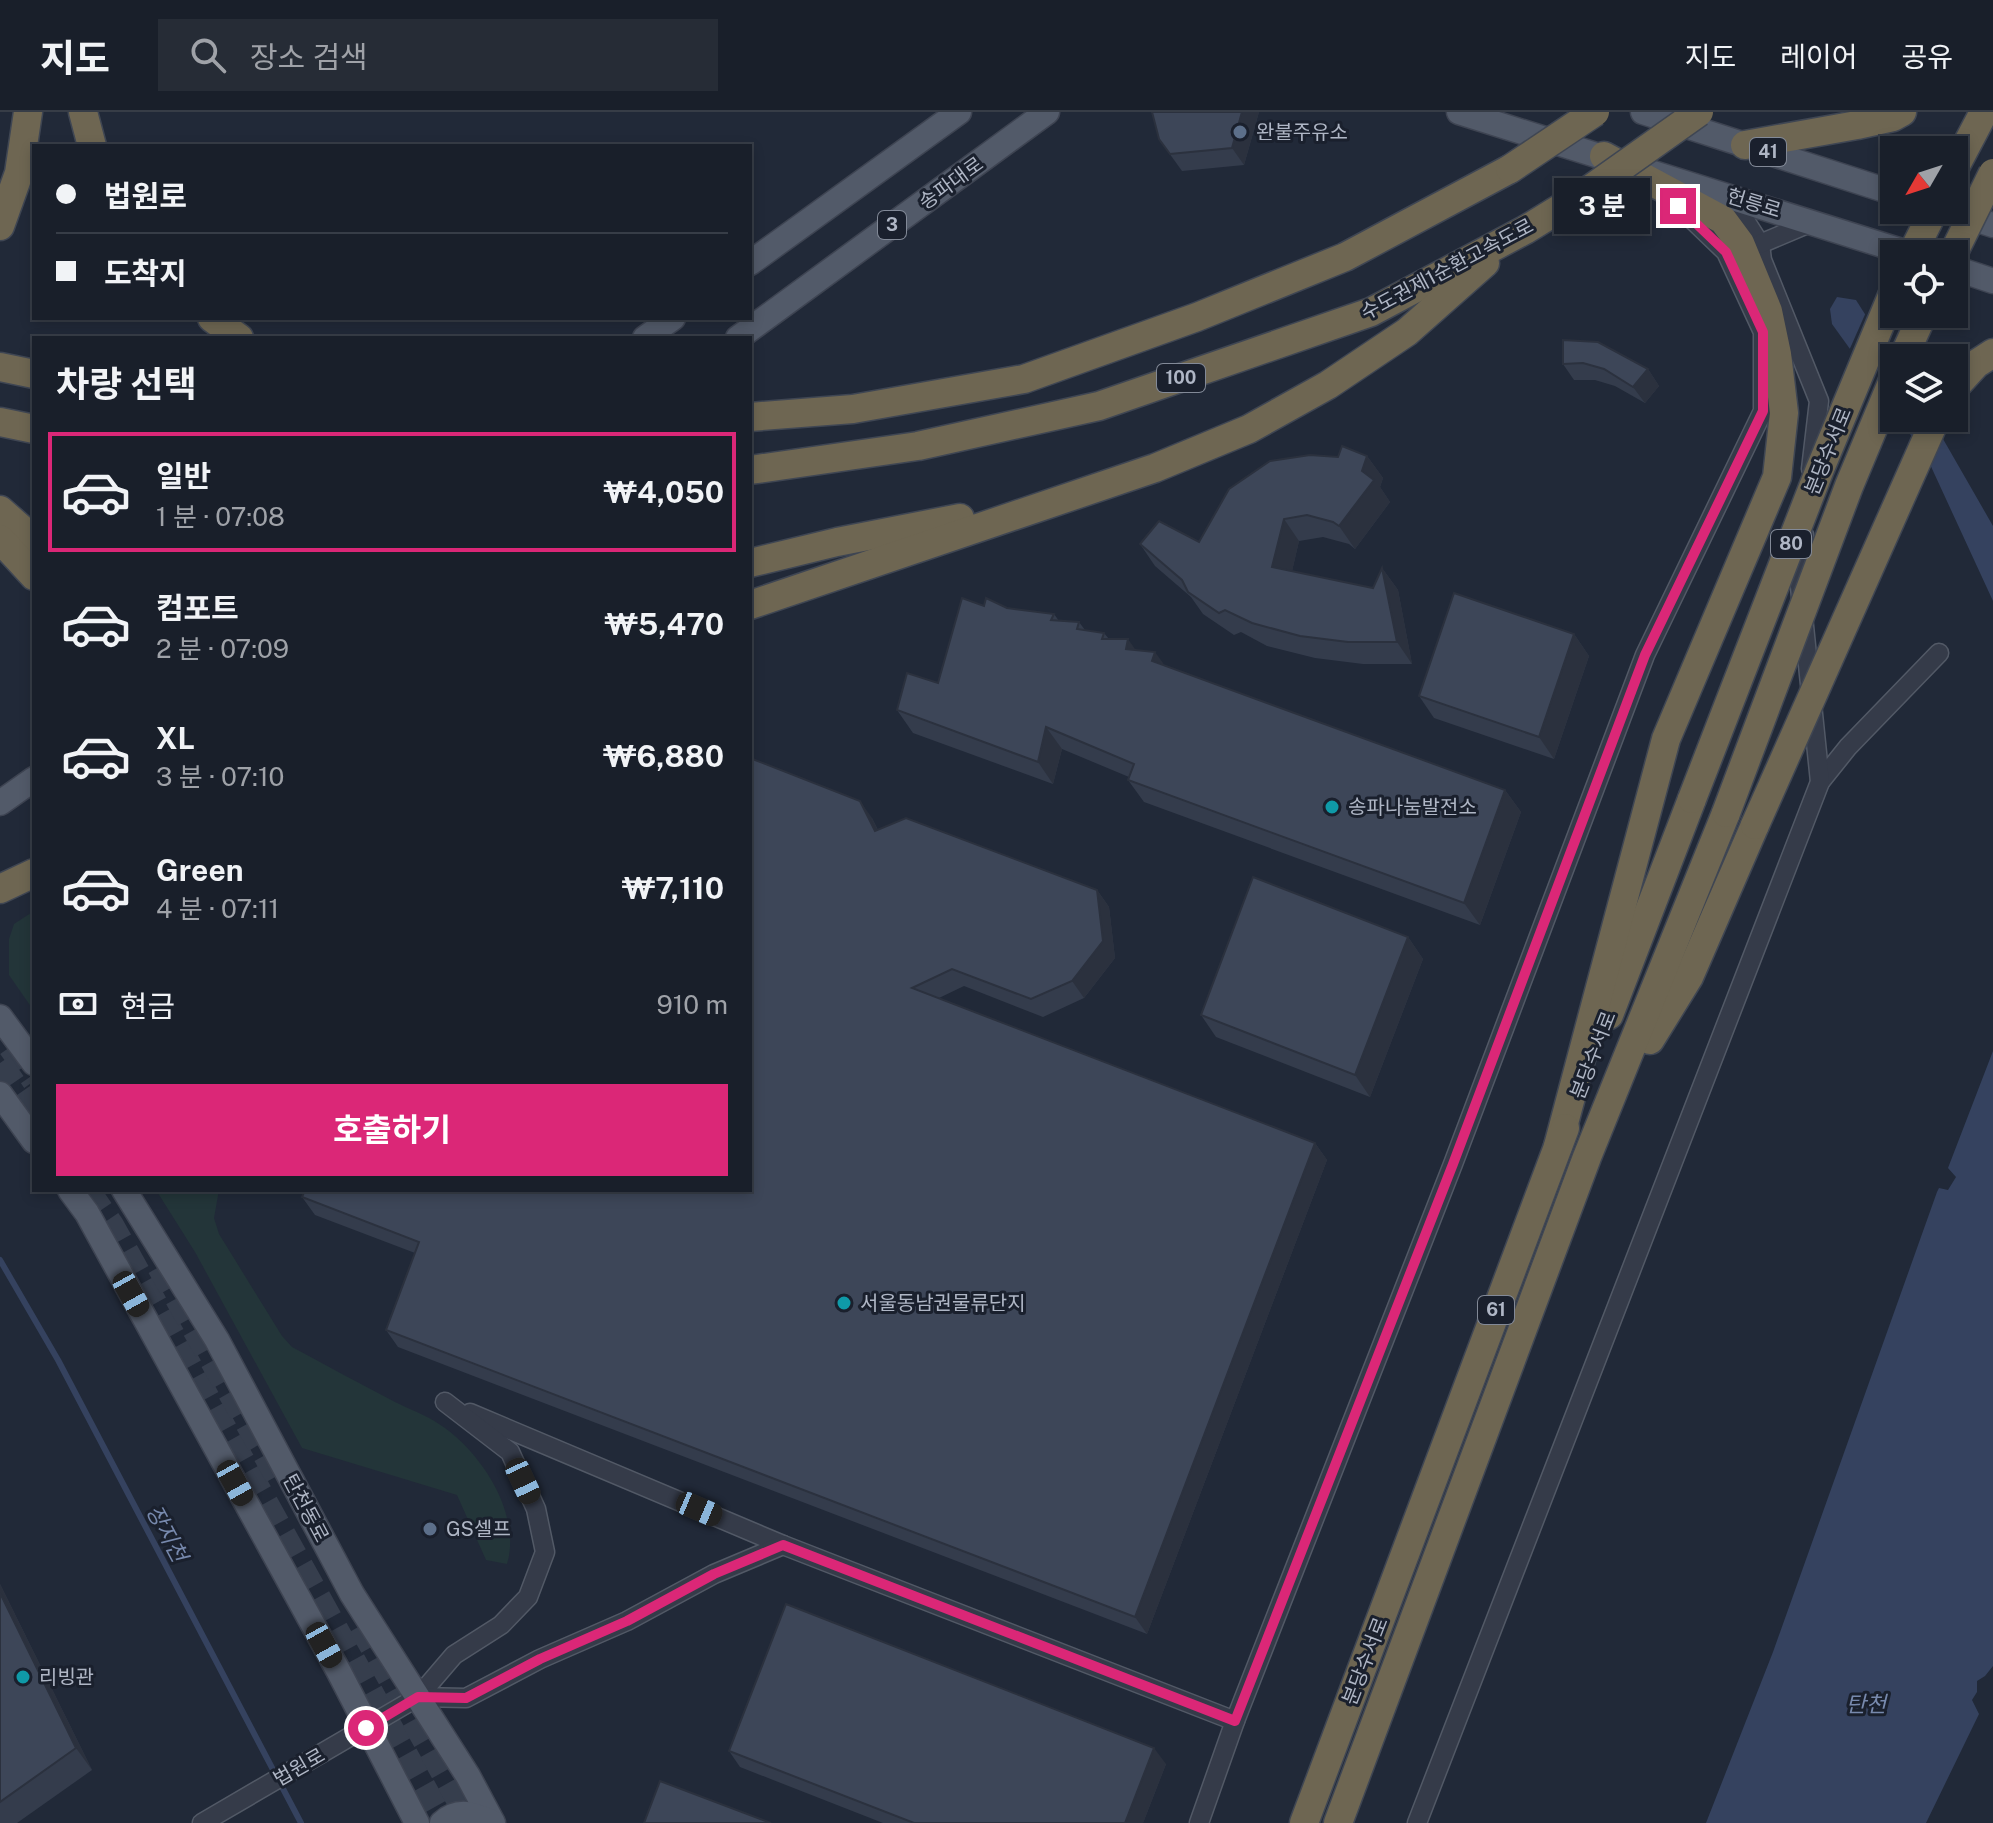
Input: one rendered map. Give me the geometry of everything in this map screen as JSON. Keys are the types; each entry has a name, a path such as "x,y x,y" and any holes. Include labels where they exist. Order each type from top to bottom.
{"highway":[{"path":"0,226 19,173 28,112"},
{"path":"83,112 91,144"},
{"path":"752,417 853,409 1024,379 1197,317 1345,257 1510,169 1595,112"},
{"name":"수도권제1순환고속도로","path":"752,470 918,446 1099,406 1371,312 1525,230 1582,195 1699,112"},
{"path":"1745,145 1857,125 1902,112"},
{"path":"1968,142 1984,112"},
{"path":"1558,1146 1666,739 1777,477 1784,413 1768,311 1740,243 1723,220 1604,156"},
{"path":"1960,240 1993,173"},
{"path":"752,604 1192,454 1249,429 1296,405 1407,332 1525,230"},
{"path":"215,320 236,336"},
{"name":"분당수서로","path":"1304,1823 1558,1146 1820,469 1880,325"},
{"path":"1968,374 1984,358"},
{"path":"0,367 32,374"},
{"name":"분당수서로","path":"1338,1823 1587,1157 1726,813 1880,412"},
{"path":"0,422 32,429"},
{"path":"1587,1157 1660,1021 1689,977 1930,432"},
{"path":"752,563 837,542 1072,496"},
{"path":"0,510 32,538"},
{"path":"0,539 32,574"},
{"path":"0,886 32,874"}],"main road":[{"path":"752,262 959,112"},
{"name":"송파대로","path":"741,336 1047,112"},
{"name":"헌릉로","path":"1459,112 1880,244"},
{"name":"41","path":"1643,112 1880,188"},
{"path":"1968,217 1993,225"},
{"path":"1968,273 1993,281"},
{"path":"648,336 670,320"},
{"path":"0,803 32,780"},
{"path":"0,886 32,860"},
{"path":"0,1017 32,1060"},
{"path":"0,1094 32,1138"},
{"path":"71,1192 94,1227 339,1672 417,1823"},
{"name":"탄천동로","path":"125,1192 217,1340 352,1594 468,1776 492,1822"},
{"path":"442,1823 456,1814 465,1813 473,1813 492,1822"}],"street":[{"path":"1199,1823 1235,1721 1447,1178 1645,655 1763,411 1763,332 1726,252 1656,184"},
{"path":"1729,195 1760,244 1762,260 1819,401 1799,577 1820,782"},
{"path":"1760,244 1812,222"},
{"path":"1417,1823 1820,782 1848,747 1939,653"},
{"path":"418,1697 454,1655 501,1625 528,1597 545,1552 536,1509 510,1452 445,1402 783,1545 1235,1721"},
{"path":"418,1697 466,1698 540,1659 627,1621 714,1574 783,1545"},
{"name":"법원로","path":"202,1823 418,1697"}],"shaded area":[{"path":"32,912 32,1008 9,975 9,939 14,924"},
{"path":"157,1192 219,1192 214,1218 219,1234 282,1336 292,1347 434,1421 469,1450 483,1467 503,1505 509,1525 507,1564 486,1560 457,1495 302,1448 195,1252"}],"water":[{"path":"1837,297 1856,300 1884,344 1880,344 1880,391 1832,324 1830,309"},
{"path":"1909,432 1939,432 1993,526 1993,601 1928,460"},
{"name":"탄천","path":"1993,1051 1993,1666 1977,1681 1977,1692 1972,1700 1979,1714 1926,1823 1706,1823 1773,1652 1937,1192 1939,1188 1948,1190 1956,1177 1948,1168"}],"pier":[{"path":"1867,310 1889,344 1880,344 1880,398 1848,353"}],"building":[{"path":"1152,112 1242,112 1232,148 1170,154 1159,139"},
{"path":"1563,340 1598,342 1648,369 1633,387 1604,369 1583,363 1563,364"},
{"path":"1342,446 1367,456 1362,471 1374,480 1339,526 1307,515 1284,519 1272,567 1373,588 1382,568 1397,642 1348,642 1300,636 1252,623 1225,610 1219,613 1188,592 1182,580 1140,544 1159,521 1199,542 1229,489 1270,461 1310,455 1338,457"},
{"path":"1454,593 1574,634 1539,737 1419,696"},
{"path":"962,598 984,606 986,598 1007,608 1054,614 1051,620 1079,622 1077,629 1104,633 1102,639 1128,639 1126,649 1155,652 1152,661 1505,790 1464,903 1128,780 1134,764 1046,727 1038,762 897,710 907,673 938,683"},
{"name":"서울동남권물류단지","path":"752,759 860,801 875,831 906,818 1097,890 1103,941 1072,981 1031,999 952,969 912,988 1315,1143 1135,1617 386,1330 419,1242 302,1197 304,1192 752,1192"},
{"path":"1253,877 1408,937 1355,1075 1201,1015"},
{"name":"리빙관","path":"0,1593 76,1748 0,1802"},
{"path":"786,1604 1154,1748 1125,1823 914,1823 729,1751"},
{"path":"660,1781 771,1823 644,1823"}],"waterway":[{"name":"장지천","path":"0,1260 58,1360 301,1823"}],"tunnel":[{"path":"10,1047 32,1078"},
{"path":"0,1063 32,1109"},
{"path":"89,1192 112,1225 444,1823"},
{"path":"159,1267 280,1482"},
{"path":"360,1626 471,1823"}],"place":[{"name":"완불주유소","path":"1240,132"},
{"name":"송파나눔발전소","path":"1332,807"},
{"name":"서울동남권물류단지","path":"844,1303"},
{"name":"GS셀프","path":"430,1529"},
{"name":"리빙관","path":"23,1677"}],"route":[{"path":"366,1728 418,1697 466,1698 540,1659 627,1621 714,1574 783,1545 1235,1721 1453,1164 1645,655 1763,411 1763,332 1726,252 1678,206"}]}
